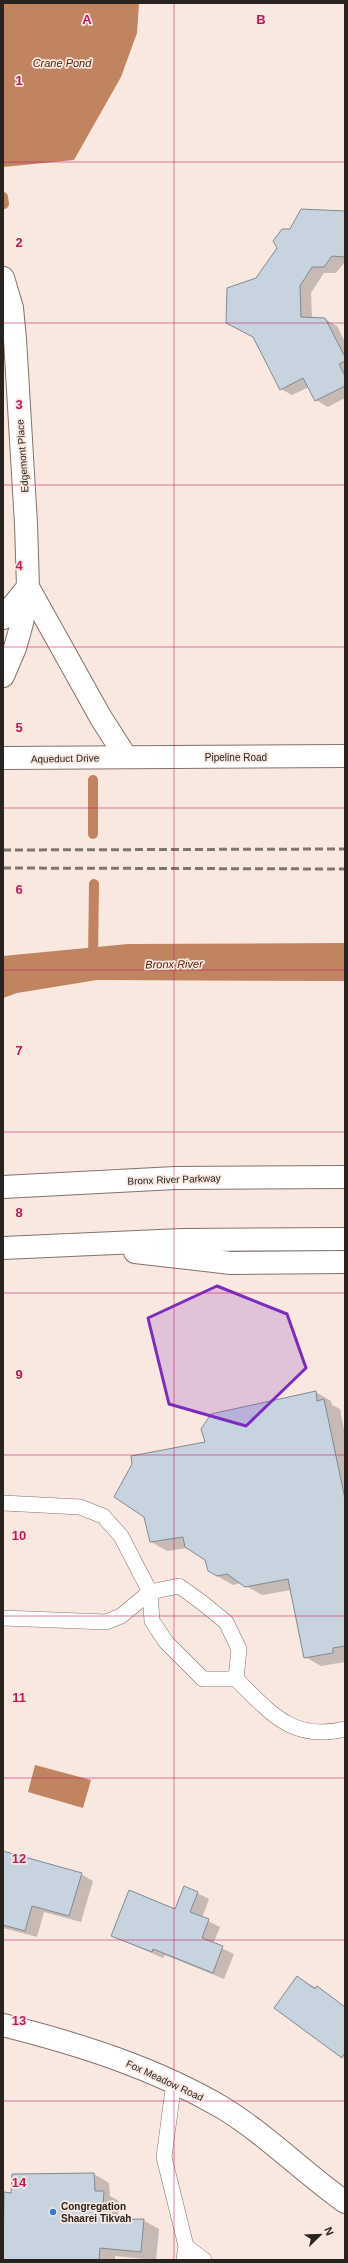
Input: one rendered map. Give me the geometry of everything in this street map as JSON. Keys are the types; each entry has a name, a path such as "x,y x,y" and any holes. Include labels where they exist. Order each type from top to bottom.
{"main road":[{"name":"Edgemont Place","path":"3,278 12,308 15,339 26,524 28,587 20,629 3,676"},
{"name":"Edgemont Place","path":"28,587 101,718 126,757"},
{"path":"3,618 28,587"},
{"name":"Pipeline Road","path":"126,757 345,756"},
{"name":"Aqueduct Drive","path":"3,758 126,757"},
{"name":"Bronx River Parkway","path":"3,1187 182,1178 345,1177"},
{"path":"3,1248 60,1244 235,1238 345,1238"},
{"path":"60,1244 232,1262 345,1262"},
{"name":"Fox Meadow Road","path":"3,2025 114,2057 174,2082 224,2109 345,2202"}],"lane":[{"path":"3,1503 80,1507 103,1516 121,1536 150,1592 152,1621 166,1642 203,1679 236,1679 278,1720 304,1730 334,1732 345,1729"},
{"path":"3,1618 106,1622 121,1616 150,1592 179,1586 226,1622 239,1649 236,1679"},
{"path":"174,2082 164,2157 185,2253 204,2260"}],"highlighted area":[{"path":"217,1286 287,1314 306,1368 246,1426 169,1404 148,1318"}],"water":[{"name":"Crane Pond","path":"3,3 139,3 137,33 121,77 74,160 3,167"},
{"name":"Bronx River","path":"345,943 345,981 97,980 17,993 3,998 3,956 128,944"},
{"path":"35,1765 91,1780 83,1808 28,1792"}],"building":[{"path":"301,209 345,211 345,257 332,256 324,267 312,267 300,286 301,317 325,318 345,357 345,361 339,364 345,376 345,386 315,401 303,378 280,390 253,337 226,323 227,288 256,278 277,248 273,241 282,229 290,229"},
{"path":"316,1391 317,1401 324,1399 345,1499 345,1646 333,1648 333,1653 304,1658 288,1579 245,1587 227,1574 217,1576 208,1571 205,1560 185,1547 183,1537 150,1542 144,1517 114,1497 132,1464 131,1456 205,1442 201,1429 211,1414"},
{"path":"3,1851 82,1873 69,1916 32,1906 25,1931 3,1925"},
{"path":"184,1886 198,1892 190,1912 209,1919 202,1938 223,1946 213,1973 153,1949 152,1952 111,1936 129,1890 175,1909"},
{"path":"297,1976 315,1989 317,1986 345,2007 345,2053 342,2058 274,2008"},
{"name":"Congregation Shaarei Tikvah","path":"94,2173 95,2191 104,2191 102,2220 144,2219 141,2252 100,2248 99,2260 3,2260 4,2192 11,2193 12,2174"}],"waterway":[{"path":"3,197 4,204"},
{"path":"93,780 93,834"},
{"path":"93,960 94,884"}],"railway":[{"path":"3,850 345,849"},
{"path":"3,868 345,869"}],"place":[{"name":"Congregation Shaarei Tikvah","path":"53,2212"}]}
